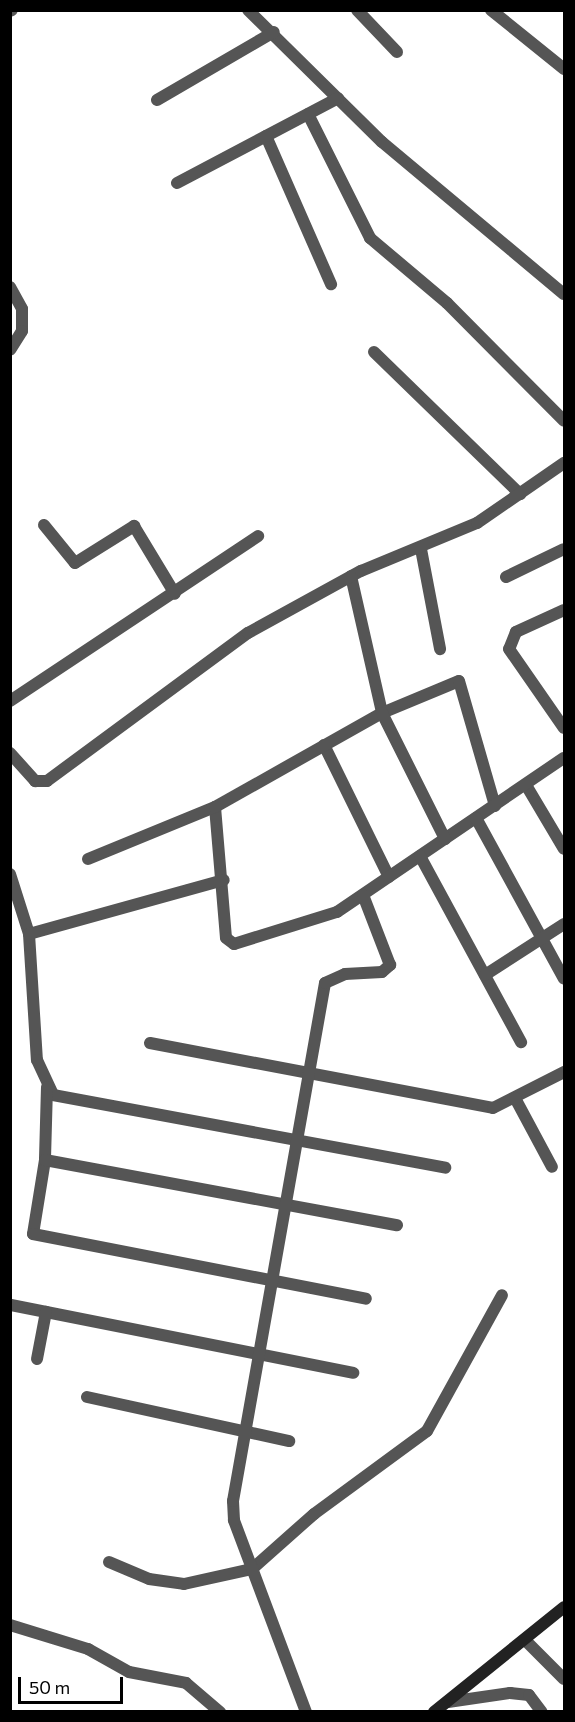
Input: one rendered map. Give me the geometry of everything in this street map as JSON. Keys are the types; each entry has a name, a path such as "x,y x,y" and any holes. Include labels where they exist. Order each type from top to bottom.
{"street":[{"path":"248,10 274,32 338,98 564,294"},
{"path":"357,10 397,52"},
{"path":"492,10 564,69"},
{"path":"157,100 274,32"},
{"path":"177,183 338,98"},
{"path":"308,114 370,238 447,303 564,421"},
{"path":"266,136 331,284"},
{"path":"10,286 22,309 22,331 10,350"},
{"path":"374,352 520,494"},
{"path":"10,753 35,780 47,781 248,633 351,576 421,549 477,523 564,463"},
{"path":"44,525 75,563 134,526 175,594"},
{"path":"10,701 175,594 258,536"},
{"path":"421,549 440,649"},
{"path":"506,577 564,549"},
{"path":"351,576 382,713 445,839"},
{"path":"564,611 516,632 509,649 564,728"},
{"path":"88,859 215,807 382,713 459,681 495,806"},
{"path":"324,745 389,877"},
{"path":"215,807 224,880 226,938 234,944 324,918 363,895 564,758"},
{"path":"526,785 564,849"},
{"path":"476,818 564,979"},
{"path":"420,856 521,1042"},
{"path":"10,874 29,934 37,1060 47,1087 53,1095 445,1168"},
{"path":"29,934 224,880"},
{"path":"306,1712 232,1511 325,983 345,975 382,972 390,965 363,895"},
{"path":"485,975 564,924"},
{"path":"150,1043 308,1071 493,1108 564,1072"},
{"path":"47,1087 45,1160 33,1234 366,1299"},
{"path":"515,1098 552,1167"},
{"path":"45,1160 397,1225"},
{"path":"109,1562 149,1579 184,1584 252,1569 314,1514 427,1431 502,1295"},
{"path":"10,1305 353,1373"},
{"path":"37,1359 46,1312"},
{"path":"87,1397 289,1441"},
{"path":"434,1712 564,1607"},
{"path":"10,1625 88,1649 129,1672 186,1683 220,1712"},
{"path":"525,1640 564,1679"},
{"path":"448,1702 510,1693 529,1695 542,1712"}]}
